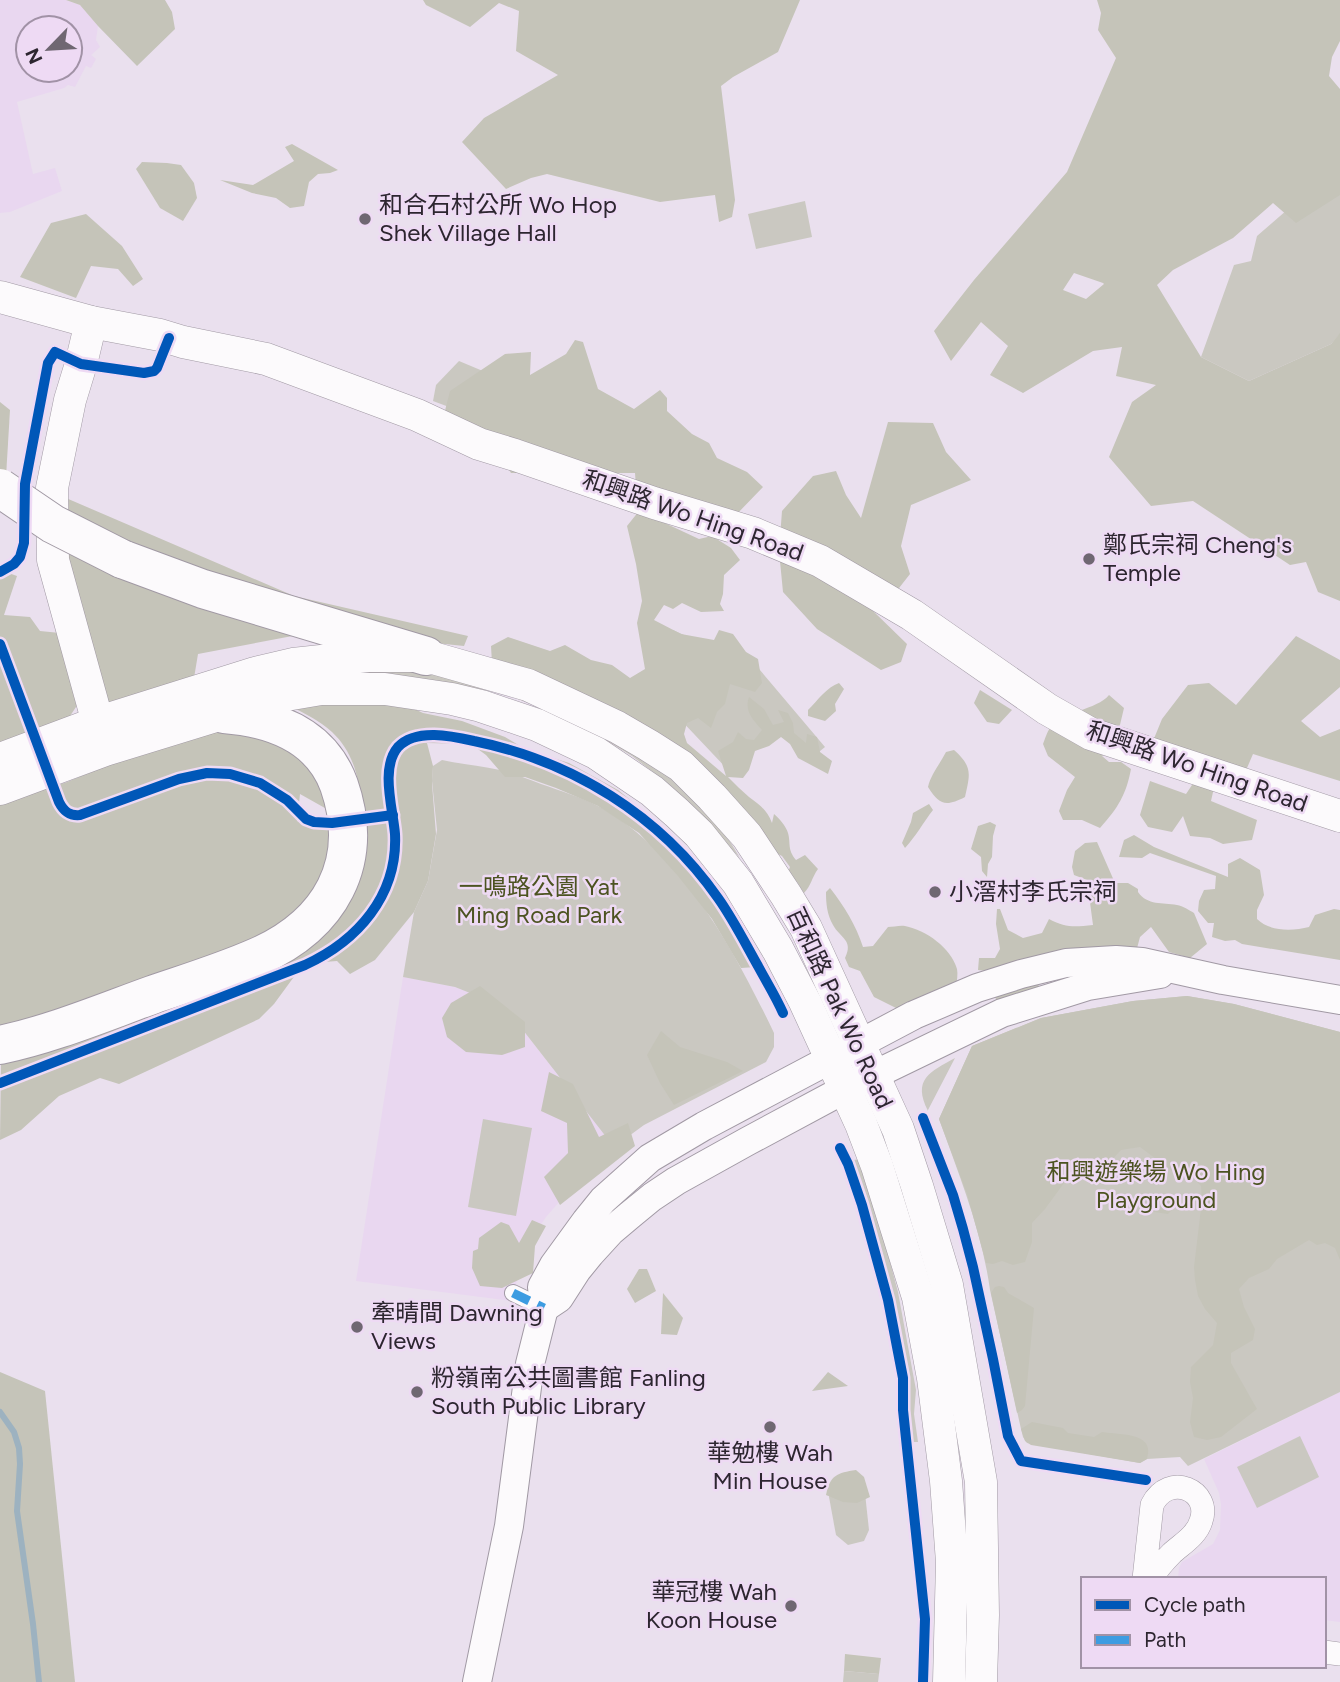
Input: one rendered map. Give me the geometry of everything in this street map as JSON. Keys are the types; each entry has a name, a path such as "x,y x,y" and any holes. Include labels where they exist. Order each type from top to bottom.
{"highway":[{"path":"0,488 52,524 122,559 203,589 426,656"},
{"path":"0,1045 46,1033 258,957 294,936 316,917 328,902 340,883 348,839 342,796 326,761 307,740 276,724 252,717 224,714"}],"main road":[{"name":"和興路 Wo Hing Road","path":"0,297 91,321 266,359 417,415 480,444 654,503 753,533 820,561 912,615 1047,709 1091,734 1340,816"},
{"path":"91,321 70,400 52,488 53,560 102,736"},
{"name":"百和路 Pak Wo Road","path":"102,736 255,673 293,664 368,656 426,656 527,685 617,727 681,766 712,797 747,836 806,928 898,1129 918,1186 947,1285 981,1482 981,1682"},
{"name":"百和路 Pak Wo Road","path":"102,736 224,714 300,691 385,689 452,699 537,725 596,753 634,778 699,834 749,901 805,1002 862,1124 918,1297 944,1462 951,1549 949,1682"},
{"path":"0,759 102,736"},
{"path":"0,789 102,736"}],"street":[{"path":"477,1682 510,1519 533,1349 544,1308 542,1287 554,1265 603,1200 650,1158 915,1015 977,988 1066,963 1116,960 1142,962 1335,1001"},
{"path":"544,1308 559,1298 577,1270 611,1231 652,1197 676,1181 845,1089 1002,1013 1088,986 1177,971"},
{"path":"513,1293 544,1308"},
{"path":"1144,1577 1152,1504 1166,1489 1182,1487 1195,1494 1203,1510 1202,1519 1194,1533 1152,1577"}],"shaded area":[{"path":"0,0 66,0 80,5 98,26 96,40 100,47 91,55 96,59 91,68 86,66 84,70 84,14 14,14 14,84 77,84 75,87 68,85 17,102 33,174 55,168 62,191 10,212 0,213"},
{"path":"66,0 165,0 172,12 175,29 137,66 80,5"},
{"path":"423,0 800,0 778,52 721,86 735,200 732,217 719,222 715,195 660,202 547,174 506,189 462,142 484,118 558,75 516,51 519,11 499,3 470,27 426,5"},
{"path":"1097,0 1340,0 1340,41 1332,57 1329,76 1340,89 1340,195 1296,223 1273,203 1233,238 1173,270 1157,285 1201,357 1249,381 1331,344 1340,333 1340,601 1318,592 1306,562 1290,565 1193,501 1151,506 1109,457 1132,402 1156,385 1116,376 1122,347 1093,351 1023,393 990,375 1008,346 981,322 951,361 934,331 1067,172 1116,58 1098,30 1101,13","holes":["1074,273 1103,283 1086,299 1063,290"]},
{"path":"292,144 338,170 318,174 309,182 304,206 290,208 276,198 252,193 220,180 253,185 294,161 285,147"},
{"path":"142,162 181,165 194,183 197,198 183,221 160,208 136,169"},
{"path":"86,214 122,246 143,279 133,286 118,269 91,266 76,298 20,277 51,223"},
{"path":"575,340 583,342 598,389 634,409 660,390 667,398 667,411 692,434 709,443 717,458 747,472 763,487 735,516 636,487 635,473 511,473 494,444 438,438 450,391 505,354 531,352 530,375 566,354"},
{"path":"0,402 10,410 6,477 0,496"},
{"path":"888,422 933,423 946,452 971,480 911,505 901,546 910,574 892,597 871,609 907,644 901,662 881,670 817,629 783,592 779,551 782,511 813,476 836,471 846,495 861,518"},
{"path":"59,495 294,596 468,636 464,646 319,631 198,654 185,732 84,695 68,719 0,745 0,570 17,576 4,615 30,617 40,631 70,634"},
{"path":"639,511 699,539 712,536 731,548 740,560 724,575 720,604 724,611 701,612 682,603 673,609 664,605 654,620 681,634 714,640 719,630 733,634 746,652 758,659 762,683 755,692 730,684 725,704 717,712 711,728 698,718 687,723 684,734 687,743 726,776 718,751 733,742 738,732 746,739 754,740 762,730 749,711 749,697 764,709 773,725 784,722 778,710 788,713 794,733 806,743 807,734 817,737 820,752 832,761 828,774 798,758 790,744 781,737 769,746 755,751 749,770 743,778 728,777 763,808 772,823 774,814 782,822 789,837 790,850 796,860 805,855 818,869 804,893 797,882 786,877 790,867 782,856 770,850 765,835 605,730 579,731 566,710 492,663 491,646 508,637 550,651 565,645 591,660 612,665 630,678 645,669 637,623 642,601 627,526"},
{"path":"1296,636 1340,660 1340,687 1301,721 1320,737 1340,729 1340,781 1253,754 1247,768 1259,801 1215,783 1211,801 1257,820 1252,840 1223,844 1210,838 1190,836 1183,816 1172,832 1148,827 1140,815 1150,781 1186,794 1198,776 1153,741 1162,719 1188,685 1209,683 1236,705"},
{"path":"839,683 844,689 835,704 836,711 825,721 808,716 808,710 819,698"},
{"path":"980,690 1012,710 999,724 987,722 974,703"},
{"path":"1109,695 1124,708 1114,750 1102,756 1109,762 1121,762 1131,769 1120,801 1100,828 1082,820 1063,820 1059,811 1075,777 1048,756 1043,744 1055,722 1104,700"},
{"path":"391,698 423,713 462,721 505,737 525,749 569,763 618,790 639,807 646,818 665,830 686,851 719,892 737,918 758,962 756,967 741,968 712,919 639,833 598,806 556,788 525,777 505,777 486,755 471,744 427,743 433,766 436,834 428,881 414,912 375,960 350,974 337,961 311,963 296,974 259,1019 119,1084 100,1078 59,1096 21,1130 0,1140 1,1062 266,965 362,850 359,787 356,772 343,744 317,721 290,706"},
{"path":"224,732 282,743 317,774 332,812 300,794 297,821 318,829 333,830 323,878 303,906 261,938 0,1029 0,804 67,782 166,741 199,733"},
{"path":"954,750 967,766 967,789 965,797 944,803 936,798 928,787 946,752"},
{"path":"929,804 933,810 905,848 902,843 913,813"},
{"path":"990,822 996,825 987,877 982,871 981,857 971,849 978,826"},
{"path":"1134,835 1154,847 1228,877 1228,864 1240,858 1260,870 1264,895 1257,910 1257,919 1268,926 1289,930 1309,927 1315,915 1334,909 1340,910 1340,960 1212,937 1214,923 1208,923 1198,911 1204,890 1215,889 1216,876 1150,853 1142,858 1119,857 1124,840"},
{"path":"1097,842 1115,883 1128,883 1138,889 1146,900 1179,906 1194,913 1207,944 1190,958 1169,952 1151,927 1140,937 1136,952 1033,963 1039,987 1007,1024 997,1000 980,979 994,972 978,970 979,958 995,958 1000,949 996,924 997,909 1000,909 1008,930 1023,938 1042,933 1049,919 1070,926 1093,925 1087,880 1074,875 1072,867 1075,851 1085,843"},
{"path":"830,888 849,916 863,947 873,946 888,927 905,926 921,931 937,941 954,961 957,969 956,986 900,1010 874,997 860,971 849,967 845,958 847,943 833,925 827,909 826,892"},
{"path":"403,977 455,987 505,1007 614,1147 573,1186 546,1217 523,1261 511,1301 356,1281"},
{"path":"480,986 525,1022 525,1047 502,1055 466,1052 447,1037 442,1018 451,1003"},
{"path":"1187,996 1234,1004 1340,1032 1340,1260 1335,1248 1325,1243 1317,1245 1309,1240 1277,1259 1269,1269 1249,1278 1239,1289 1255,1329 1253,1340 1231,1353 1231,1363 1257,1409 1221,1437 1207,1440 1194,1437 1190,1422 1193,1398 1191,1367 1213,1345 1217,1323 1198,1296 1195,1280 1201,1186 1190,1175 1175,1173 1140,1147 1121,1150 1108,1164 1086,1169 1064,1183 1032,1223 1032,1242 1025,1262 1013,1265 1002,1261 986,1263 967,1194 939,1119 972,1046 1041,1018 1133,1001"},
{"path":"661,1031 680,1047 727,1062 743,1071 674,1105 647,1055"},
{"path":"549,1072 573,1084 599,1137 628,1123 635,1146 560,1205 544,1177 568,1153 567,1123 541,1111"},
{"path":"1172,1199 1175,1203 1175,1207 1168,1214 1141,1210 1157,1200"},
{"path":"532,1220 546,1226 535,1246 533,1273 502,1288 480,1286 472,1268 473,1251 478,1249 479,1238 501,1222 509,1225 519,1243"},
{"path":"639,1269 647,1269 656,1291 635,1303 627,1289"},
{"path":"999,1286 1034,1308 1025,1406 1017,1413 991,1293"},
{"path":"663,1293 683,1318 677,1335 661,1334"},
{"path":"0,1372 45,1391 75,1682 0,1682"},
{"path":"828,1372 848,1386 812,1391"},
{"path":"1340,1392 1340,1622 1326,1620 1326,1577 1178,1577 1182,1562 1213,1544 1220,1530 1219,1493 1204,1459"},
{"path":"1032,1422 1063,1428 1068,1433 1094,1437 1102,1432 1135,1436 1146,1444 1147,1459 1140,1463 1031,1445 1025,1441 1021,1429"},
{"path":"856,1470 864,1477 870,1497 857,1503 843,1502 826,1495 835,1476"},
{"path":"845,1654 881,1658 879,1674 844,1671"}],"green space":[{"path":"1340,164 1340,334 1331,344 1249,381 1201,357 1234,265 1251,261 1257,236"},
{"path":"805,201 812,237 756,249 748,214"},
{"path":"459,361 490,374 465,413 433,401 436,385"},
{"path":"673,630 706,645 749,657 825,747 809,760 780,727 729,771 677,716"},
{"path":"415,669 472,677 637,748 708,805 740,858 671,786 632,756 581,725 502,693 441,683 307,670"},
{"name":"一鳴路公園 Yat Ming Road Park","path":"442,760 505,771 586,800 629,827 656,850 703,906 759,1002 774,1033 774,1047 766,1062 644,1125 614,1147 505,1007 455,987 403,977 414,912 428,881 437,830 433,766"},
{"name":"和興遊樂場 Wo Hing Playground","path":"1187,996 1234,1004 1340,1032 1340,1392 1188,1466 1180,1457 1147,1459 1140,1463 1027,1443 1021,1429 976,1225 939,1119 972,1046 1041,1018 1133,1001"},
{"path":"955,1058 928,1111 922,1091 926,1078 931,1072"},
{"path":"483,1119 532,1128 516,1216 468,1207"},
{"path":"859,1159 876,1209 898,1292 916,1390 914,1414 918,1442 910,1442 905,1411 909,1387 900,1327 872,1215 854,1160"},
{"path":"1300,1436 1319,1477 1257,1508 1237,1467"},
{"path":"832,1484 864,1484 869,1530 864,1541 848,1545 836,1535 829,1497"},
{"path":"844,1671 879,1674 878,1682 843,1682"}],"waterway":[{"path":"0,1412 14,1432 19,1448 17,1511 39,1682"}],"marked path":[{"path":"513,1293 544,1308"}],"cycle path":[{"path":"0,572 20,557 24,543 25,484 48,363 55,352 81,364 144,373 157,368 169,338"},
{"path":"0,644 59,802 70,814 80,815 179,779 207,773 230,774 260,783 287,800 306,819 314,822 332,823 393,815"},
{"path":"0,1083 305,965 341,943 371,914 390,877 395,834 390,801 390,766 398,747 414,737 424,735 474,741 545,762 611,796 641,817 695,868 718,898 783,1013"},
{"path":"923,1118 953,1195 963,1229 1008,1436 1021,1461 1146,1480"},
{"path":"840,1148 862,1205 888,1300 903,1378 903,1410 925,1619 923,1682"}],"place":[{"name":"和合石村公所 Wo Hop Shek Village Hall","path":"365,219"},
{"name":"鄭氏宗祠 Cheng's Temple","path":"1089,559"},
{"name":"小滘村李氏宗祠","path":"935,892"},
{"name":"牽晴間 Dawning Views","path":"357,1327"},
{"name":"粉嶺南公共圖書館 Fanling South Public Library","path":"417,1392"},
{"name":"華勉樓 Wah Min House","path":"770,1427"},
{"name":"華冠樓 Wah Koon House","path":"791,1606"}]}
